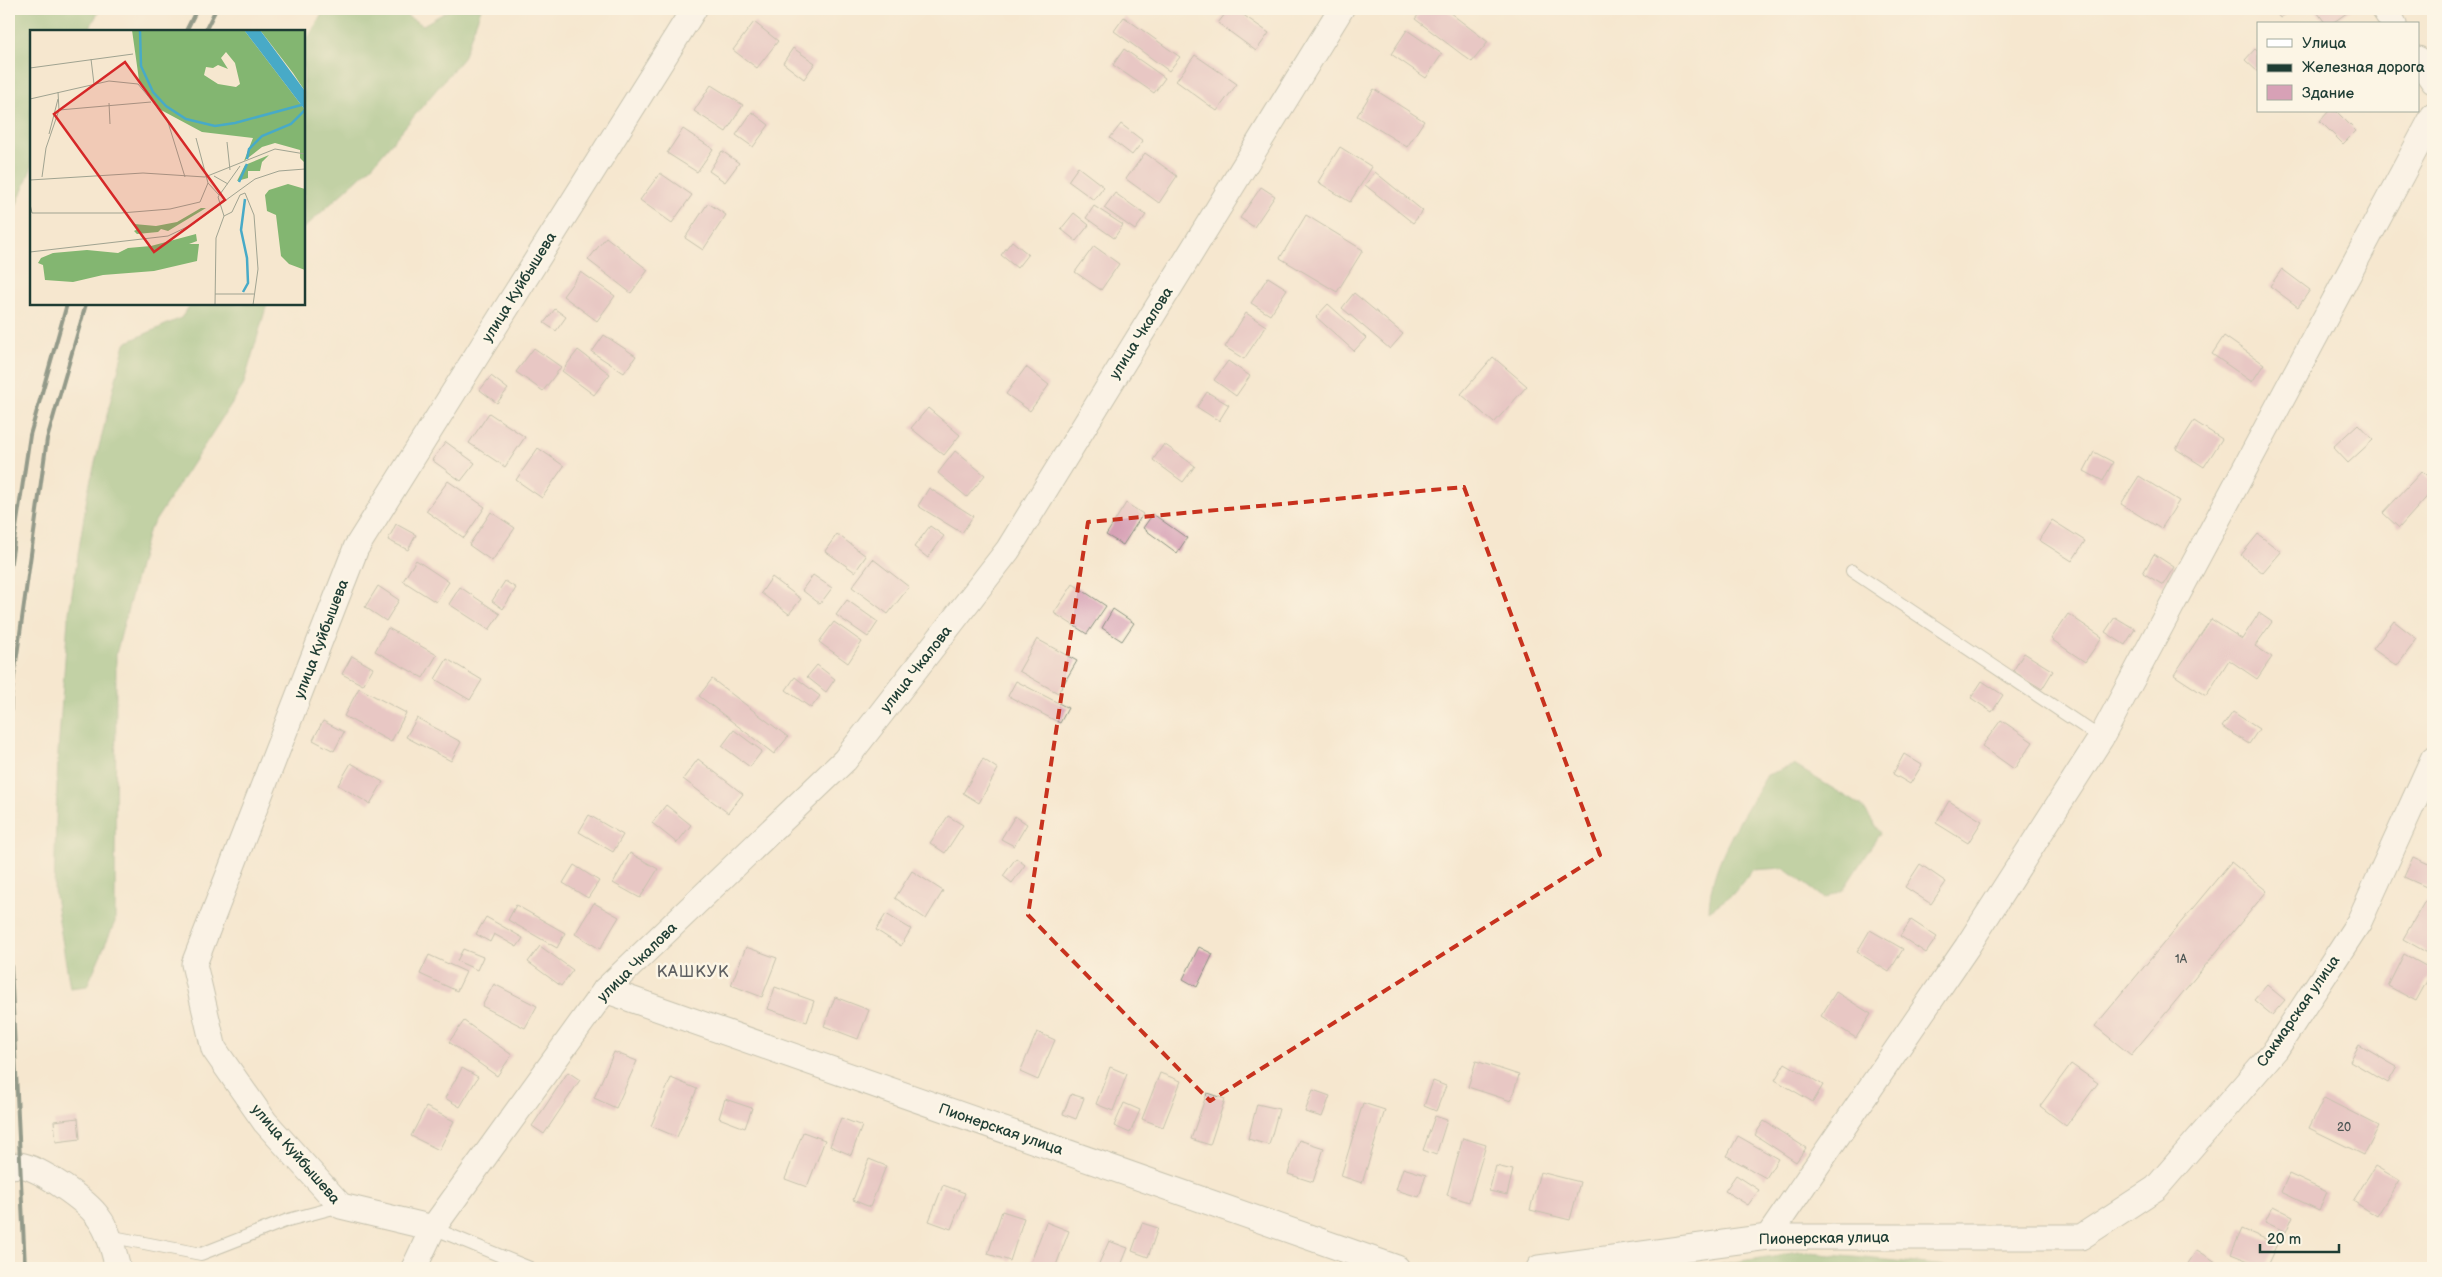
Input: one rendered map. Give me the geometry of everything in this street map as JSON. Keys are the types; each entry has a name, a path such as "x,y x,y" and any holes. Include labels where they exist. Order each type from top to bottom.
{"street":[{"name":"улица Куйбышева","path":"433,1228 341,1206 265,1122 214,1049 194,964 356,548 694,9"},
{"name":"улица Чкалова","path":"414,1268 433,1228 605,990 845,760 1008,550 1340,9"},
{"path":"2384,9 2393,22"},
{"path":"2420,62 2433,81"},
{"path":"1768,1237 1967,946 2101,738 2433,116"},
{"name":"Сакмарская улица","path":"2081,1237 2156,1188 2276,1049 2359,922 2433,758"},
{"name":"Пионерская улица","path":"605,990 1397,1268"},
{"path":"9,1166 20,1165 58,1184 82,1201 99,1217 119,1266"},
{"name":"Пионерская улица","path":"1539,1268 1768,1237 2081,1237"}],"lane":[{"path":"1852,571 2101,738"},
{"path":"108,1236 201,1254 288,1220 341,1206"},
{"path":"433,1228 530,1268"}],"highlighted area":[{"path":"1464,487 1600,855 1210,1101 1028,915 1088,522"}],"green space":[{"path":"9,9 100,9 89,30 30,30 30,171 9,223"},
{"path":"325,9 402,9 401,13 423,25 451,9 481,9 463,58 372,166 305,227 305,43"},
{"path":"190,305 267,305 243,386 148,532 116,654 115,922 87,986 70,988 54,890 58,753 68,619 88,491 125,343 181,318"},
{"path":"1794,765 1862,806 1880,833 1843,890 1825,899 1784,868 1752,870 1733,894 1709,911 1715,875 1721,857 1738,823 1767,775"},
{"path":"1799,1252 1970,1268 1696,1268"}],"building":[{"path":"1229,9 1235,9 1269,33 1256,51 1218,23"},
{"path":"1423,9 1445,9 1488,42 1472,62 1415,19"},
{"path":"2273,9 2294,9 2280,18"},
{"path":"2315,9 2351,10 2334,22 2325,22"},
{"path":"1124,17 1180,57 1169,71 1114,31"},
{"path":"754,22 778,41 757,68 733,50"},
{"path":"1407,30 1442,54 1426,78 1391,54"},
{"path":"793,48 815,63 804,79 783,63"},
{"path":"1124,49 1165,78 1154,93 1113,65"},
{"path":"2255,49 2257,51 2257,71 2245,60"},
{"path":"1195,55 1237,84 1217,111 1176,81"},
{"path":"711,85 743,105 726,132 694,111"},
{"path":"1374,89 1424,121 1407,147 1357,116"},
{"path":"752,112 769,125 753,147 736,135"},
{"path":"2328,112 2337,112 2356,131 2343,144 2320,121"},
{"path":"1121,124 1143,141 1132,155 1110,138"},
{"path":"683,129 713,149 697,172 667,153"},
{"path":"1340,147 1372,167 1350,202 1318,182"},
{"path":"722,151 739,163 725,182 709,171"},
{"path":"1145,153 1177,176 1159,203 1126,179"},
{"path":"1078,167 1104,187 1094,200 1068,181"},
{"path":"1375,172 1423,211 1413,223 1365,185"},
{"path":"660,173 692,195 672,223 640,200"},
{"path":"1261,187 1275,196 1254,227 1240,218"},
{"path":"1115,193 1146,215 1135,230 1104,208"},
{"path":"708,203 726,215 703,250 685,238"},
{"path":"1094,206 1123,225 1114,238 1086,218"},
{"path":"1074,213 1089,225 1076,241 1061,229"},
{"path":"1306,215 1363,250 1337,292 1280,258"},
{"path":"606,237 648,270 631,293 588,260"},
{"path":"1012,241 1028,254 1017,268 1001,255"},
{"path":"1094,246 1119,264 1101,290 1075,272"},
{"path":"2282,269 2310,290 2298,307 2270,286"},
{"path":"581,272 615,296 597,321 563,296"},
{"path":"1268,277 1287,289 1270,315 1251,303"},
{"path":"1354,293 1403,334 1390,349 1342,308"},
{"path":"1328,304 1366,338 1354,351 1316,317"},
{"path":"555,309 566,317 556,331 544,323"},
{"path":"1246,313 1266,326 1244,359 1225,347"},
{"path":"604,335 636,356 624,373 592,352"},
{"path":"2224,336 2264,364 2252,382 2212,354"},
{"path":"534,348 561,367 543,391 516,372"},
{"path":"578,350 610,374 594,395 562,371"},
{"path":"1493,357 1527,386 1494,423 1461,394"},
{"path":"1228,361 1250,376 1236,396 1214,380"},
{"path":"1026,367 1049,385 1030,411 1006,394"},
{"path":"491,376 508,389 497,403 480,390"},
{"path":"1207,392 1229,405 1219,421 1197,407"},
{"path":"928,408 960,435 944,455 911,428"},
{"path":"489,413 525,437 505,467 469,443"},
{"path":"2194,421 2222,439 2204,467 2176,449"},
{"path":"2358,424 2373,440 2348,463 2333,447"},
{"path":"446,442 475,463 461,481 432,460"},
{"path":"1164,444 1195,466 1183,482 1153,460"},
{"path":"538,448 564,466 542,498 516,480"},
{"path":"955,451 985,475 967,497 938,473"},
{"path":"2094,452 2113,462 2103,481 2084,471"},
{"path":"2422,471 2433,482 2433,490 2399,528 2383,513"},
{"path":"2139,476 2179,501 2161,529 2121,504"},
{"path":"448,481 485,507 464,538 426,511"},
{"path":"929,488 973,516 962,533 918,506"},
{"path":"1126,503 1143,514 1123,545 1106,535"},
{"path":"491,512 515,528 492,561 469,545"},
{"path":"1153,514 1187,538 1177,553 1143,528"},
{"path":"2052,520 2085,541 2072,561 2039,540"},
{"path":"396,524 416,535 408,550 388,540"},
{"path":"930,526 944,536 928,558 914,547"},
{"path":"837,534 866,556 855,572 825,551"},
{"path":"2258,534 2281,552 2263,573 2241,555"},
{"path":"2154,554 2174,567 2163,585 2143,573"},
{"path":"873,559 909,587 888,614 852,587"},
{"path":"416,560 449,582 436,602 403,581"},
{"path":"813,575 832,588 820,604 802,590"},
{"path":"772,577 801,599 789,614 761,593"},
{"path":"505,581 516,588 503,609 492,601"},
{"path":"1073,584 1106,606 1087,634 1054,613"},
{"path":"378,586 399,600 386,621 365,607"},
{"path":"460,587 500,614 489,630 449,604"},
{"path":"847,600 878,622 868,637 836,615"},
{"path":"1113,609 1134,623 1122,641 1102,628"},
{"path":"2259,613 2272,622 2255,646 2272,657 2257,679 2229,660 2206,696 2174,675 2211,619 2242,639"},
{"path":"2068,614 2102,637 2085,662 2051,639"},
{"path":"2115,617 2135,629 2125,645 2105,632"},
{"path":"2394,621 2417,639 2397,666 2373,649"},
{"path":"834,622 862,642 848,663 819,642"},
{"path":"388,628 437,655 423,678 375,651"},
{"path":"1037,639 1077,661 1058,693 1019,671"},
{"path":"2024,653 2053,671 2042,689 2013,671"},
{"path":"352,656 373,668 363,685 342,674"},
{"path":"447,659 482,680 470,700 435,679"},
{"path":"817,665 835,679 826,692 807,677"},
{"path":"795,677 820,696 811,708 786,690"},
{"path":"712,679 788,737 774,754 699,696"},
{"path":"1016,681 1068,708 1060,723 1008,696"},
{"path":"1982,681 2003,695 1992,712 1971,698"},
{"path":"359,688 406,713 391,742 344,716"},
{"path":"2233,712 2259,729 2249,744 2222,727"},
{"path":"417,718 461,742 451,761 406,737"},
{"path":"2001,720 2033,742 2014,769 1982,746"},
{"path":"323,721 344,732 334,751 313,740"},
{"path":"734,730 762,751 750,767 722,746"},
{"path":"1904,754 1922,765 1910,784 1893,774"},
{"path":"698,759 743,794 728,813 683,779"},
{"path":"983,759 998,769 979,803 963,793"},
{"path":"351,763 383,782 370,804 338,785"},
{"path":"1949,801 1982,821 1968,843 1936,823"},
{"path":"666,805 691,825 677,843 652,823"},
{"path":"589,815 623,835 613,852 579,832"},
{"path":"948,816 963,825 945,853 930,843"},
{"path":"1015,816 1027,824 1014,846 1001,839"},
{"path":"630,853 658,869 640,898 613,883"},
{"path":"2413,857 2433,866 2433,890 2404,877"},
{"path":"1016,858 1025,865 1012,883 1003,876"},
{"path":"2231,862 2267,891 2131,1055 2095,1026"},
{"path":"1920,864 1946,882 1931,904 1905,887"},
{"path":"574,865 599,881 588,898 563,883"},
{"path":"912,871 943,891 926,919 895,898"},
{"path":"2425,901 2433,906 2433,956 2403,939"},
{"path":"594,903 619,917 600,949 575,934"},
{"path":"516,905 565,933 557,948 508,920"},
{"path":"886,914 911,929 901,946 876,930"},
{"path":"486,917 523,938 517,947 494,934 490,942 476,934"},
{"path":"1911,920 1937,937 1926,953 1900,936"},
{"path":"1870,930 1903,949 1889,972 1857,952"},
{"path":"540,946 573,970 561,986 528,962"},
{"path":"746,947 777,958 762,997 731,985"},
{"path":"1199,947 1213,954 1197,987 1183,979"},
{"path":"463,949 483,957 477,970 457,961"},
{"path":"2404,954 2433,970 2416,1001 2388,986"},
{"path":"429,955 466,972 457,991 420,974"},
{"path":"494,984 537,1006 525,1028 482,1006"},
{"path":"2267,985 2285,1000 2272,1015 2254,1000"},
{"path":"775,987 814,1001 807,1022 768,1009"},
{"path":"1836,992 1871,1014 1856,1038 1821,1016"},
{"path":"835,997 869,1010 858,1039 824,1026"},
{"path":"464,1021 512,1055 497,1076 449,1042"},
{"path":"1037,1032 1055,1040 1038,1080 1020,1072"},
{"path":"2359,1045 2397,1067 2388,1083 2350,1061"},
{"path":"614,1052 637,1061 616,1108 594,1098"},
{"path":"1476,1061 1519,1075 1511,1101 1468,1087"},
{"path":"1785,1063 1823,1085 1813,1102 1775,1080"},
{"path":"2071,1064 2098,1083 2066,1126 2040,1106"},
{"path":"1110,1067 1127,1074 1113,1111 1096,1104"},
{"path":"462,1068 478,1077 460,1107 445,1098"},
{"path":"568,1072 580,1080 544,1134 532,1126"},
{"path":"1160,1073 1181,1081 1163,1127 1142,1119"},
{"path":"671,1078 697,1089 677,1137 651,1126"},
{"path":"1433,1081 1446,1086 1436,1111 1424,1106"},
{"path":"1313,1090 1330,1096 1322,1117 1305,1112"},
{"path":"1207,1093 1225,1099 1210,1145 1191,1139"},
{"path":"1071,1094 1084,1098 1076,1119 1063,1114"},
{"path":"2324,1098 2379,1126 2364,1155 2309,1128"},
{"path":"725,1099 752,1108 745,1128 719,1118"},
{"path":"1124,1103 1140,1110 1130,1133 1114,1126"},
{"path":"1363,1103 1385,1110 1362,1183 1341,1176"},
{"path":"1257,1104 1279,1109 1269,1145 1248,1139"},
{"path":"426,1107 454,1121 439,1150 411,1136"},
{"path":"1435,1116 1447,1120 1436,1155 1423,1150"},
{"path":"78,1118 80,1139 56,1142 54,1121"},
{"path":"841,1118 862,1126 851,1155 830,1146"},
{"path":"1764,1121 1806,1148 1796,1162 1755,1135"},
{"path":"803,1132 825,1140 807,1187 785,1179"},
{"path":"1738,1136 1778,1159 1766,1178 1727,1156"},
{"path":"1463,1138 1486,1145 1469,1202 1447,1195"},
{"path":"1299,1140 1324,1148 1313,1182 1288,1174"},
{"path":"869,1159 886,1166 870,1207 853,1200"},
{"path":"1496,1166 1513,1170 1507,1195 1489,1191"},
{"path":"2375,1166 2399,1180 2377,1216 2353,1201"},
{"path":"1403,1168 1426,1175 1419,1197 1396,1190"},
{"path":"1540,1172 1580,1182 1570,1220 1530,1210"},
{"path":"2289,1174 2327,1192 2319,1210 2281,1192"},
{"path":"1736,1175 1759,1190 1748,1205 1725,1191"},
{"path":"943,1185 965,1193 951,1229 929,1221"},
{"path":"2273,1206 2293,1216 2286,1232 2265,1222"},
{"path":"1002,1211 1024,1218 1010,1261 988,1254"},
{"path":"1046,1222 1069,1231 1055,1268 1029,1267"},
{"path":"1142,1223 1158,1228 1148,1257 1132,1251"},
{"path":"2242,1229 2277,1244 2266,1268 2231,1254"},
{"path":"1109,1241 1128,1248 1120,1268 1097,1268"},
{"path":"2197,1250 2216,1262 2212,1268 2185,1268"}],"railway":[{"path":"186,30 197,9"},
{"path":"206,30 216,9"},
{"path":"9,575 30,435 67,305"},
{"path":"9,774 11,698 47,439 86,305"},
{"path":"9,921 25,1268"}],"district":[{"name":"КАШКУК","path":"693,971"}]}
